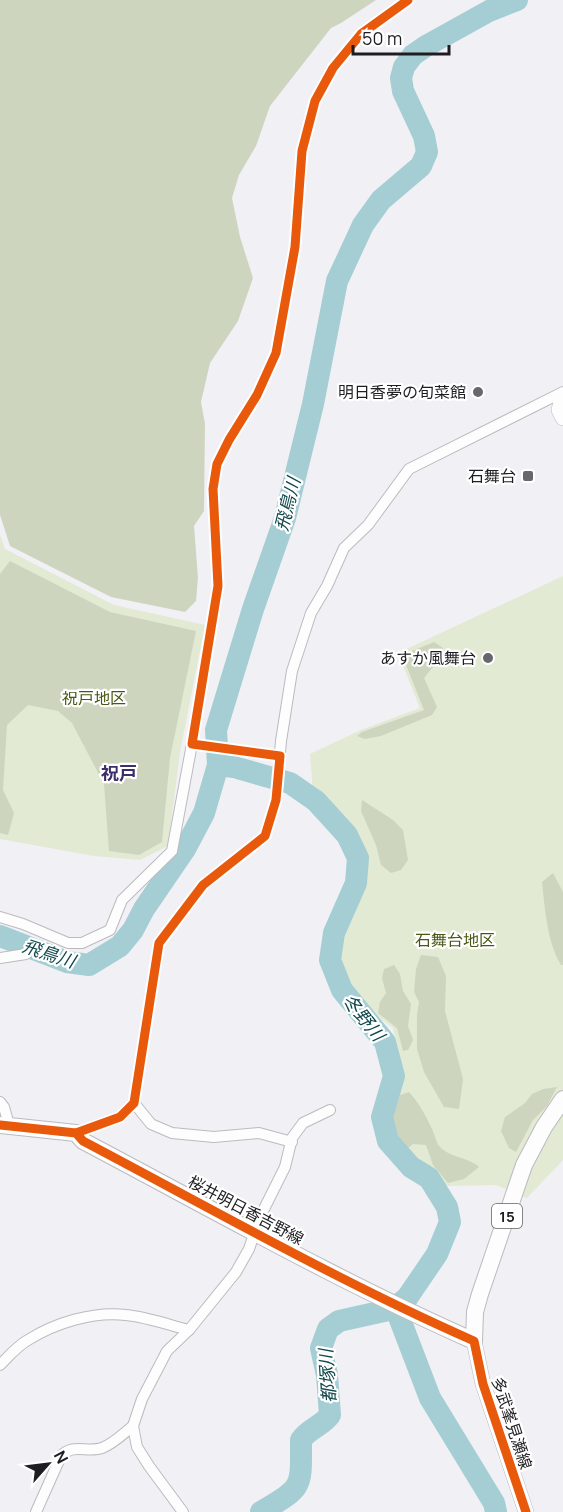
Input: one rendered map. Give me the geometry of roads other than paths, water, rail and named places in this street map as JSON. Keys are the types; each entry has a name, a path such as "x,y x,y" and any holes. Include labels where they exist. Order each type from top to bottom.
{"main road":[{"path":"563,393 559,410 563,418"},
{"name":"15","path":"474,1341 475,1312 480,1294 524,1165 544,1127 563,1099"},
{"name":"桜井明日香吉野線","path":"4,1125 76,1133 83,1141 385,1300 474,1341"},
{"name":"多武峯見瀬線","path":"474,1341 483,1384 525,1512"}],"street":[{"path":"76,1133 120,1117 134,1103 159,943 203,885 265,836 276,800 292,670 311,613 327,586 344,548 368,525 409,469 563,393"},
{"path":"0,917 68,943 82,943 110,930 122,900 172,851 192,744 280,756"},
{"path":"0,958 26,954"},
{"path":"0,1102 4,1107 4,1125"},
{"path":"134,1103 151,1124 172,1133 214,1137 260,1133 292,1142"},
{"path":"183,1512 137,1447 134,1426 142,1399 167,1351 189,1330 236,1272 249,1249 260,1217 285,1167 292,1142 303,1123 330,1110"},
{"path":"0,1365 26,1341 60,1324 76,1320 106,1315 126,1315 189,1330"},
{"path":"36,1512 61,1456 66,1451 74,1448 105,1447 134,1426"}],"waterway":[{"name":"飛鳥川","path":"0,936 67,962 89,965 120,946 133,930 144,909 185,849 204,813 218,765 216,730 253,609 285,518 313,404 337,281 363,225 381,200 421,166 427,152 424,136 403,91 401,78 404,67 413,55 426,46 489,11 517,0"},
{"name":"冬野川","path":"218,765 234,767 290,783 316,801 347,835 358,858 356,883 334,933 330,960 342,990 385,1042 394,1076 382,1117 388,1141 411,1167 429,1178 447,1207 450,1222 437,1254 407,1298 399,1317 430,1398 494,1503 496,1512"},
{"name":"都塚川","path":"261,1512 293,1491 300,1477 301,1440 330,1415 327,1375 321,1348 328,1329 339,1321 393,1309 407,1298"}],"place":[{"name":"明日香夢の旬菜館","path":"478,392"},
{"name":"石舞台","path":"528,476"},
{"name":"あすか風舞台","path":"488,658"}],"district":[{"name":"祝戸","path":"119,773"}],"park label":[{"name":"祝戸地区","path":"94,698"},
{"name":"石舞台地区","path":"455,940"}]}
